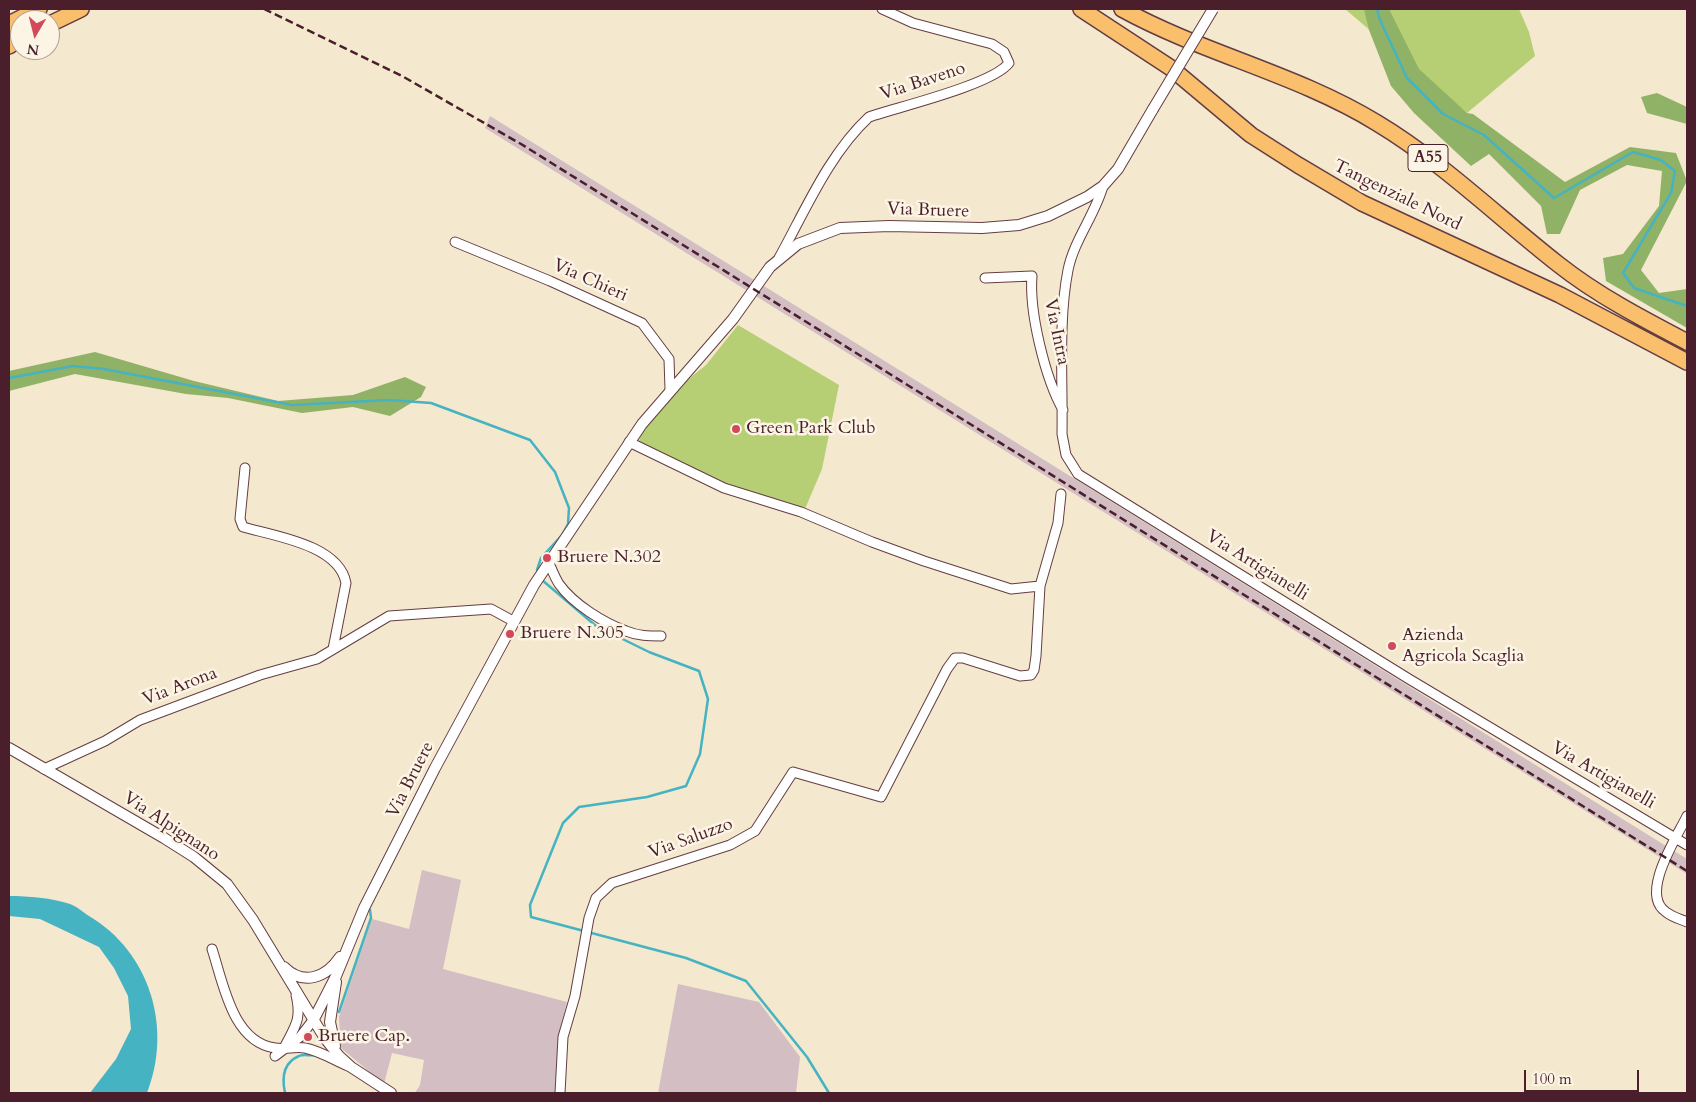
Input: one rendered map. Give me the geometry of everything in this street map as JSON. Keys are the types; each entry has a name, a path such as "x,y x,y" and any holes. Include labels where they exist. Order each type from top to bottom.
{"highway":[{"path":"9,24 39,9"},
{"path":"60,19 81,9"},
{"path":"1066,9 1111,28"},
{"path":"1081,9 1111,28"},
{"name":"Tangenziale Nord","path":"1122,9 1202,47 1329,96 1376,122 1418,150 1559,266 1603,295 1687,342"},
{"name":"Tangenziale Nord","path":"1111,28 1171,68 1251,135 1336,189 1553,292 1687,362"}],"street":[{"name":"Via Baveno","path":"779,258 828,170 856,128 869,117 972,84 1004,70 1009,63 1004,52 992,44 912,23 882,9"},
{"name":"Via Bruere","path":"314,1019 336,976 368,899 513,622 549,563 629,442 670,389 733,319 779,258 807,239 840,228 889,226 982,228 1019,225 1071,206 1103,186 1118,169 1213,9"},
{"name":"Via Artigianelli","path":"1103,186 1100,198 1084,225 1069,268 1064,300 1062,434 1066,454 1078,474 1409,679 1687,845"},
{"name":"Via Chieri","path":"455,242 550,281 642,323 669,359 670,389"},
{"name":"Via Intra","path":"984,278 1032,276 1032,305 1052,392 1063,410"},
{"path":"629,442 724,488 801,512 916,558 1012,588 1040,586 1058,523 1061,494"},
{"path":"245,468 240,519 244,527 305,544 330,559 344,573 346,584 333,649"},
{"path":"549,563 559,585 575,600 603,619 626,631 642,636 661,636"},
{"name":"Via Saluzzo","path":"560,1093 562,1037 575,996 587,931 596,898 612,883 730,846 755,831 792,772 882,797 947,668 955,658 963,658 1020,676 1031,675 1034,670 1036,656 1040,586"},
{"name":"Via Arona","path":"44,769 105,741 140,720 260,675 317,659 389,616 491,609 513,622"},
{"name":"Via Alpignano","path":"9,748 164,838 194,857 227,884 338,1056"},
{"path":"1687,816 1659,873 1657,896 1665,912 1687,922"},
{"path":"278,962 297,976 314,979 335,965 349,944"},
{"path":"212,949 232,1011 247,1033 259,1042 274,1048 306,1048 350,1067 391,1093"},
{"path":"336,976 330,1032 338,1056 350,1067"},
{"path":"284,1048 298,1022 300,1011 295,989"},
{"path":"275,1056 300,1037 314,1019"}],"shaded area":[{"path":"490,116 1687,859 1687,874 485,128"},
{"path":"422,870 461,880 443,969 567,1002 558,1038 555,1093 415,1093 420,1085 424,1060 392,1053 384,1084 341,1048 339,1017 372,919 409,929"},
{"path":"678,984 759,1002 800,1057 796,1093 658,1093"}],"green space":[{"path":"1345,9 1519,9 1529,32 1535,56 1467,113"},
{"path":"1364,9 1389,9 1419,69 1467,113 1473,114 1565,182 1630,147 1676,153 1687,181 1641,270 1659,293 1687,289 1687,328 1606,281 1603,258 1623,254 1659,206 1662,171 1627,165 1580,190 1560,234 1547,234 1541,206 1489,154 1471,166 1414,113 1391,86 1369,30"},
{"path":"1657,93 1687,107 1687,124 1647,113 1641,97"},
{"name":"Green Park Club","path":"738,325 839,385 822,469 805,509 722,484 638,445 646,413 706,365"},
{"path":"95,352 194,381 278,401 353,395 405,377 426,387 421,397 390,416 353,407 302,413 228,398 186,394 75,374 9,391 9,371"}],"water":[{"path":"9,896 48,899 72,905 110,931 127,950 141,971 151,994 156,1018 157,1043 154,1068 147,1093 90,1093 116,1059 131,1029 128,996 114,968 99,947 40,919 9,916"}],"waterway":[{"path":"1377,9 1380,20 1407,78 1443,114 1484,135 1554,198 1633,152 1661,160 1675,171 1671,193 1623,273 1634,288 1687,306"},
{"path":"9,378 73,366 104,369 292,405 389,400 431,403 530,440 555,472 569,508 568,524 562,535 541,558 537,570"},
{"path":"542,580 596,626 649,652 699,671 708,699 700,754 686,786 647,797 579,807 563,823 530,905 531,917 686,958 746,981 807,1057 829,1093"},
{"path":"339,1012 371,918 370,910"},
{"path":"285,1093 284,1072 289,1063 301,1055 315,1055"}],"railway":[{"path":"264,9 402,76 521,144 1687,871"}],"place":[{"name":"Green Park Club","path":"736,429"},
{"name":"Bruere N.302","path":"547,558"},
{"name":"Bruere N.305","path":"510,634"},
{"name":"Azienda Agricola Scaglia","path":"1392,646"},
{"name":"Bruere Cap.","path":"308,1037"}]}
